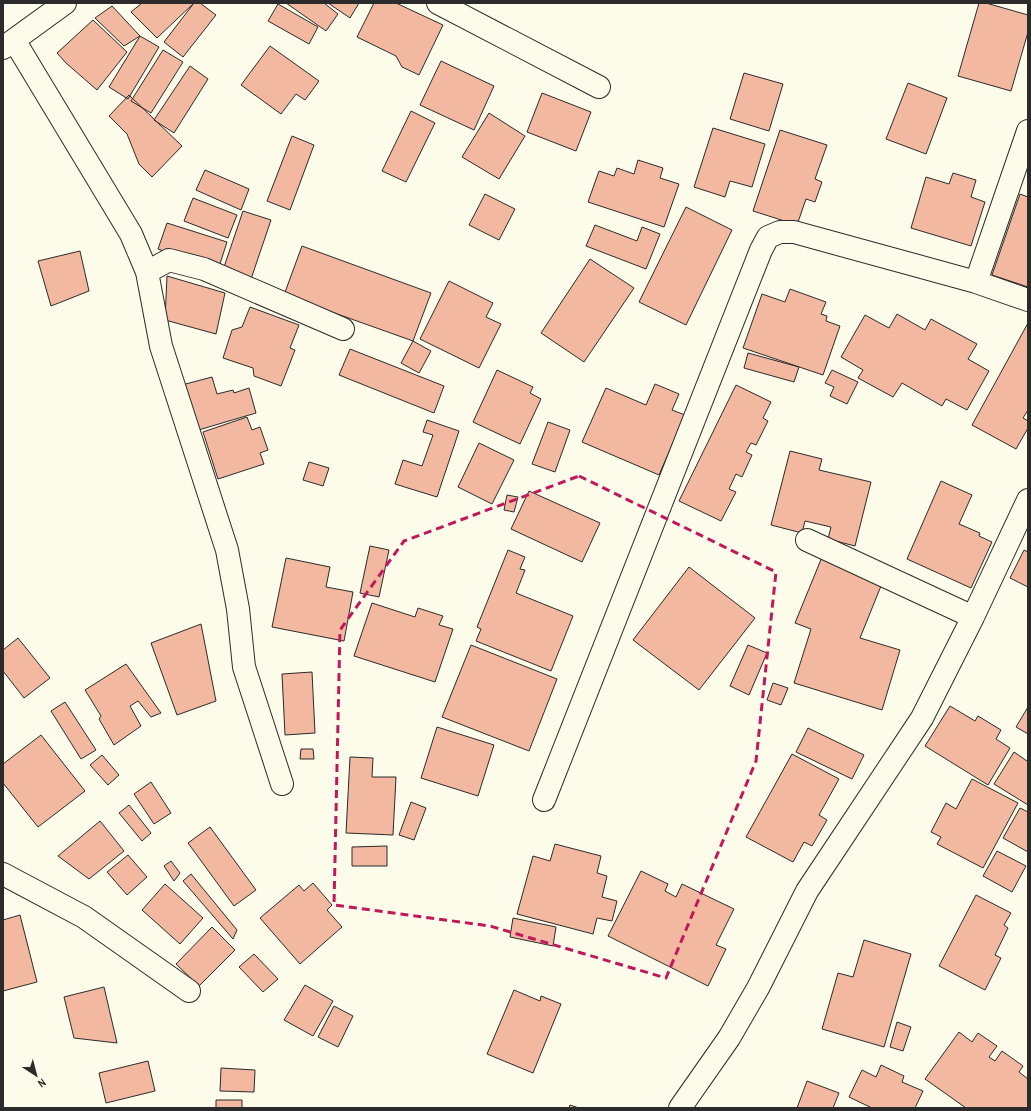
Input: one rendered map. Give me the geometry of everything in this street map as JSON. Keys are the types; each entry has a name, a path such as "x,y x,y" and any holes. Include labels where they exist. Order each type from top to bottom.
{"street":[{"path":"65,3 9,44 131,234 147,272 161,346 227,550 238,609 244,667 282,784"},
{"path":"438,3 599,87"},
{"path":"976,282 1028,131"},
{"path":"544,800 760,250 768,237 780,232 794,232 976,282 1028,300"},
{"path":"147,272 169,260 204,269 343,329"},
{"path":"680,1108 729,1038 758,988 807,891 922,718 973,617 1028,500"},
{"path":"807,540 973,617"},
{"path":"3,874 84,917 189,991"}],"highlighted area":[{"path":"579,476 776,572 756,761 666,978 490,926 334,905 340,630 404,541"}],"building":[{"path":"142,3 194,3 157,38 131,12"},
{"path":"194,3 200,3 216,15 183,57 164,42"},
{"path":"286,3 324,3 338,14 326,31"},
{"path":"328,3 359,3 350,18"},
{"path":"374,3 396,3 443,25 419,75 402,67 396,56 357,37"},
{"path":"979,3 986,3 1028,15 1028,32 1011,91 958,76"},
{"path":"278,4 318,27 309,44 268,21"},
{"path":"112,6 140,36 124,46 95,18"},
{"path":"93,20 127,52 97,90 66,63 57,53"},
{"path":"140,36 159,47 128,99 109,87"},
{"path":"270,46 319,81 305,100 296,94 281,114 241,85"},
{"path":"163,50 183,62 151,113 131,101"},
{"path":"441,61 494,86 474,130 420,105"},
{"path":"190,66 208,79 174,133 154,120"},
{"path":"744,73 783,84 769,131 730,119"},
{"path":"908,83 947,98 926,154 886,139"},
{"path":"542,93 591,112 576,151 527,132"},
{"path":"129,95 182,146 152,177 139,164 127,134 109,116"},
{"path":"411,111 435,123 406,182 382,171"},
{"path":"489,113 525,136 499,179 462,157"},
{"path":"713,128 765,144 752,187 730,181 725,197 694,187"},
{"path":"780,130 827,145 815,179 822,182 815,202 806,199 797,225 753,211"},
{"path":"292,136 314,145 290,210 267,201"},
{"path":"638,160 663,168 660,178 679,184 664,227 588,202 599,171 614,176 617,168 634,174"},
{"path":"205,170 249,189 241,210 196,190"},
{"path":"953,173 976,180 971,197 985,202 971,246 911,228 926,177 949,184"},
{"path":"485,194 515,209 499,240 469,225"},
{"path":"1020,194 1028,197 1028,287 992,275"},
{"path":"193,198 237,215 228,238 184,221"},
{"path":"686,207 732,230 686,325 639,302"},
{"path":"243,211 271,220 251,279 223,270"},
{"path":"167,223 227,242 218,270 158,249"},
{"path":"595,225 637,241 642,227 660,234 646,269 586,246"},
{"path":"302,246 431,293 413,341 284,295"},
{"path":"80,251 89,291 51,306 38,261"},
{"path":"590,259 634,288 584,362 541,333"},
{"path":"167,276 225,293 216,334 165,320"},
{"path":"449,281 493,303 486,317 501,324 479,368 420,339"},
{"path":"790,289 826,302 821,314 827,316 826,321 840,326 823,375 743,348 762,294 785,302"},
{"path":"250,307 299,325 290,348 295,350 281,386 254,376 253,368 223,358 232,330 242,327"},
{"path":"897,314 925,330 931,319 977,344 968,359 989,371 967,410 946,399 942,406 902,383 893,397 858,378 863,370 841,357 865,315 889,328"},
{"path":"1028,323 1028,410 1023,418 1028,421 1028,428 1016,449 972,425"},
{"path":"413,341 431,351 419,373 401,363"},
{"path":"350,349 444,386 434,413 339,375"},
{"path":"748,353 799,367 794,382 744,368"},
{"path":"497,370 533,387 530,393 541,399 520,444 473,422"},
{"path":"832,370 858,382 847,404 830,396 834,387 825,383"},
{"path":"212,377 217,394 233,390 234,393 249,388 256,413 195,431 182,385"},
{"path":"655,384 679,394 672,410 685,415 659,475 582,442 606,388 646,405"},
{"path":"736,385 771,402 763,418 768,421 756,445 751,443 746,452 752,455 742,477 736,474 729,489 736,492 721,521 679,501"},
{"path":"247,417 252,430 260,427 268,450 260,453 264,464 218,479 203,432"},
{"path":"427,420 459,431 437,497 395,484 403,460 422,466 433,435 423,432"},
{"path":"548,422 570,430 555,472 532,464"},
{"path":"479,443 514,460 492,504 458,487"},
{"path":"790,451 822,459 819,470 871,482 855,546 828,539 831,527 805,521 802,533 771,525"},
{"path":"309,462 329,468 323,486 303,480"},
{"path":"941,481 972,495 959,524 980,533 979,536 992,542 971,588 907,559"},
{"path":"529,491 600,523 582,562 511,529"},
{"path":"507,495 518,497 514,512 504,510"},
{"path":"370,546 389,550 379,597 360,593"},
{"path":"508,550 525,557 520,569 525,570 516,593 573,616 551,671 476,641 481,629 477,627"},
{"path":"1024,550 1028,552 1028,587 1010,578"},
{"path":"822,557 883,581 860,638 900,650 882,710 794,683 811,629 795,623"},
{"path":"286,558 330,567 326,587 353,592 344,641 272,627"},
{"path":"689,567 755,618 699,690 633,640"},
{"path":"372,603 415,617 418,608 443,616 439,625 453,629 435,682 354,656"},
{"path":"201,624 216,701 177,715 151,643"},
{"path":"18,638 50,678 24,698 3,671 3,650"},
{"path":"471,645 557,679 529,751 442,717"},
{"path":"748,645 767,653 749,695 730,686"},
{"path":"126,664 161,713 151,717 138,701 130,706 141,726 114,745 99,719 101,716 85,690"},
{"path":"312,672 315,733 285,735 282,674"},
{"path":"773,683 788,688 781,705 767,700"},
{"path":"65,702 96,750 81,759 51,711"},
{"path":"950,706 975,721 978,716 1001,730 996,739 1010,748 988,785 925,746"},
{"path":"1028,707 1028,734 1016,727"},
{"path":"437,727 494,745 478,796 421,778"},
{"path":"808,728 864,755 852,779 796,752"},
{"path":"41,735 85,791 38,827 3,783 3,764"},
{"path":"301,749 313,749 314,759 300,759"},
{"path":"1014,752 1027,761 1028,759 1028,805 994,784"},
{"path":"792,754 839,779 819,815 827,820 812,846 804,842 793,862 746,837"},
{"path":"102,755 119,775 108,785 90,765"},
{"path":"350,757 373,758 372,777 396,777 393,835 346,833"},
{"path":"972,779 1018,803 983,868 937,844 941,837 931,832 946,803 956,809"},
{"path":"151,782 171,813 154,824 134,794"},
{"path":"411,802 426,808 414,840 399,835"},
{"path":"129,805 151,833 142,841 119,813"},
{"path":"1020,808 1028,812 1028,852 1003,838"},
{"path":"100,821 124,851 89,879 58,856"},
{"path":"210,827 256,890 234,906 188,843"},
{"path":"555,844 601,856 597,873 607,876 602,897 617,901 612,921 597,918 593,934 517,914 533,856 550,861"},
{"path":"387,846 387,866 352,866 352,847"},
{"path":"997,851 1026,866 1012,892 983,876"},
{"path":"128,855 147,877 127,895 107,872"},
{"path":"171,861 180,873 174,881 164,866"},
{"path":"641,871 668,884 665,891 676,897 682,884 734,909 716,945 726,949 708,986 608,936"},
{"path":"191,874 237,930 233,939 183,881"},
{"path":"313,883 332,905 327,910 342,927 300,964 260,918 299,885 304,891"},
{"path":"165,884 203,918 180,944 142,910"},
{"path":"976,895 1011,913 1004,925 1008,928 995,955 1001,958 985,990 939,966"},
{"path":"20,915 37,982 3,991 3,920"},
{"path":"513,918 556,927 553,946 510,937"},
{"path":"212,927 235,950 199,986 176,964"},
{"path":"864,940 911,954 884,1047 822,1029 838,973 853,977"},
{"path":"254,954 278,979 263,992 239,967"},
{"path":"305,985 333,1001 313,1036 284,1020"},
{"path":"104,987 117,1043 74,1038 64,997"},
{"path":"514,990 540,1001 541,996 561,1004 533,1073 487,1054"},
{"path":"334,1006 353,1016 338,1047 318,1037"},
{"path":"897,1022 911,1027 903,1051 890,1047"},
{"path":"959,1032 972,1042 978,1033 997,1046 989,1057 995,1061 1002,1051 1023,1066 1019,1072 1028,1079 1028,1108 966,1108 925,1079"},
{"path":"148,1061 155,1091 106,1103 99,1073"},
{"path":"881,1065 904,1076 902,1082 923,1091 915,1108 872,1108 849,1097 862,1070 876,1077"},
{"path":"221,1068 255,1070 254,1092 220,1091"},
{"path":"807,1081 839,1093 833,1108 797,1108"},
{"path":"216,1100 242,1100 242,1108 216,1108"},
{"path":"570,1105 579,1108 569,1108"}]}
